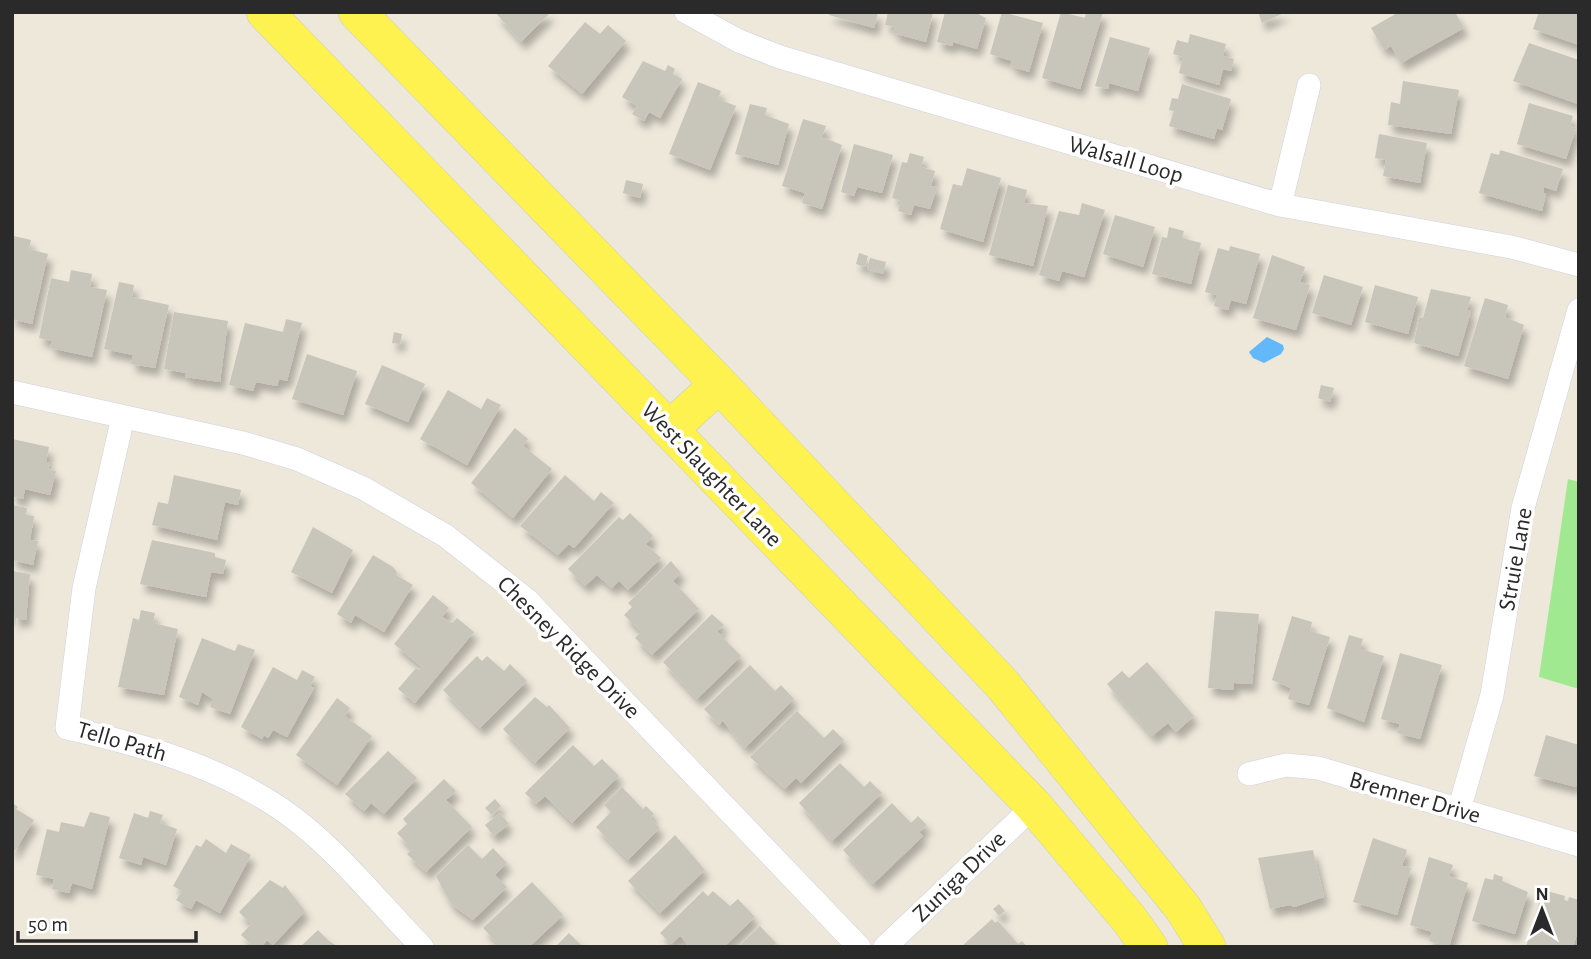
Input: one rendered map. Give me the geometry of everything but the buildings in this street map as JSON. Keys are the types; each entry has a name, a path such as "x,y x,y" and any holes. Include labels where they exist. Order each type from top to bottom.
{"main road":[{"name":"West Slaughter Lane","path":"265,12 1034,806 1129,919 1149,947"},
{"path":"357,12 719,384 1003,685 1183,908 1207,947"},
{"path":"669,430 719,384"}],"street":[{"name":"Walsall Loop","path":"686,12 739,41 780,57 1280,205 1511,247 1579,265"},
{"path":"1280,205 1309,85"},
{"name":"Struie Lane","path":"1459,810 1492,695 1523,508 1579,310"},
{"name":"Chesney Ridge Drive","path":"12,392 243,443 296,459 363,488 446,536 527,600 859,947"},
{"name":"Tello Path","path":"123,417 84,588 67,728 171,754 249,789 283,810 319,840 422,947"},
{"name":"Bremner Drive","path":"1249,774 1286,765 1318,768 1579,845"},
{"name":"Zuniga Drive","path":"885,947 1034,806"}],"green space":[{"path":"1568,479 1579,482 1579,689 1539,677"}],"water":[{"path":"1267,337 1283,345 1284,349 1281,354 1264,363 1253,358 1249,352"}]}
